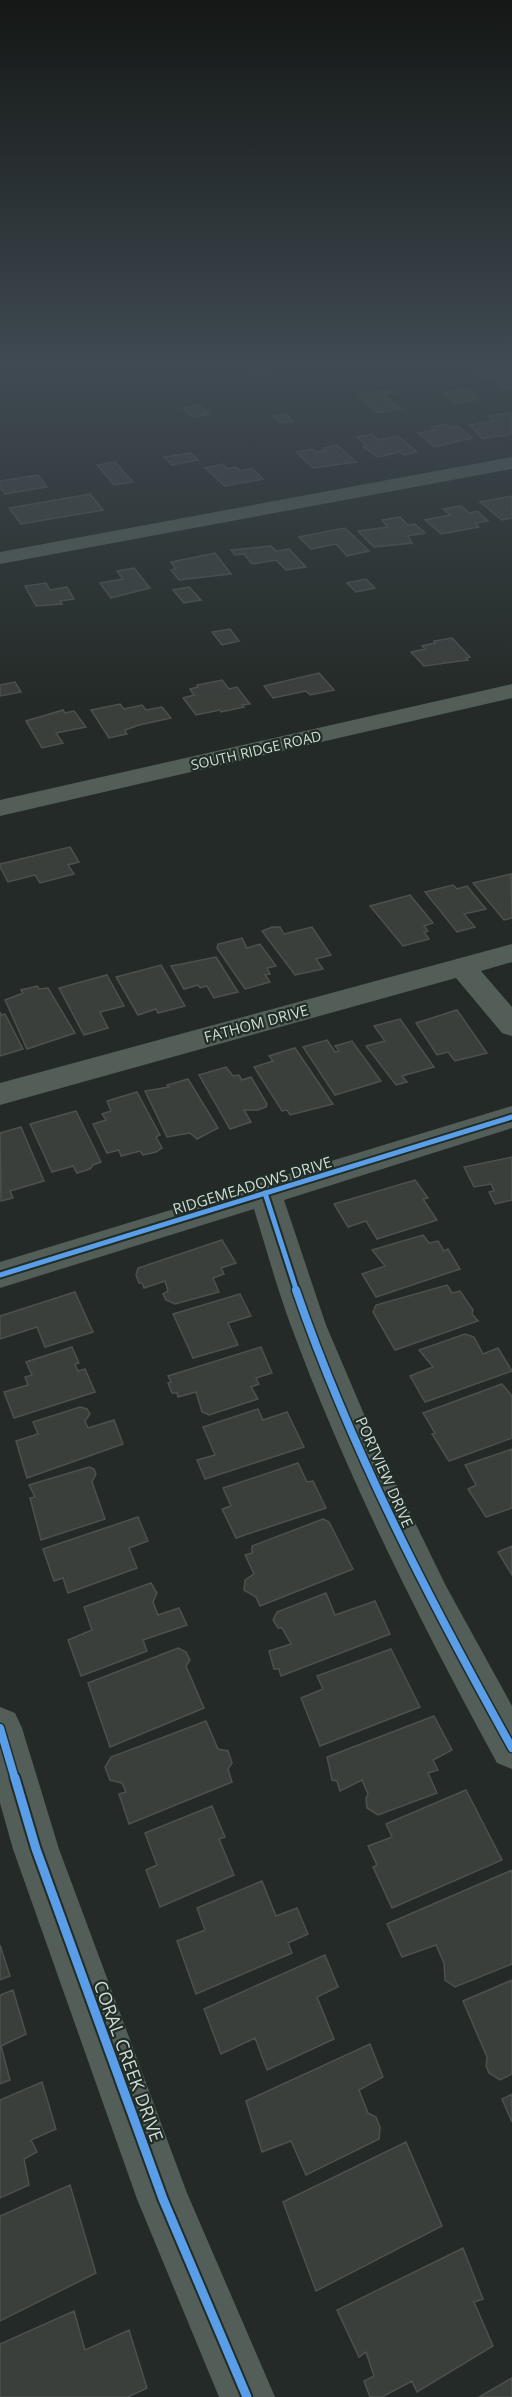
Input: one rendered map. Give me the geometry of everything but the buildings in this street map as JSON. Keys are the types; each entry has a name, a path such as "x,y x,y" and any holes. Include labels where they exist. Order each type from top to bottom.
{"street":[{"path":"0,558 427,479"},
{"name":"SOUTH RIDGE ROAD","path":"0,808 512,691"},
{"name":"FATHOM DRIVE","path":"0,1094 512,953"},
{"path":"462,967 512,1026"},
{"name":"RIDGEMEADOWS DRIVE","path":"0,1275 512,1117"},
{"name":"PORTVIEW DRIVE","path":"265,1193 315,1342 354,1434 453,1642 512,1748"},
{"name":"CORAL CREEK DRIVE","path":"0,1728 36,1849 163,2199 248,2397"}],"cycle path":[{"path":"0,1275 512,1117"},
{"path":"265,1193 309,1325 359,1447 432,1599 512,1748"},
{"path":"0,1728 36,1849 163,2199 247,2397"}]}
